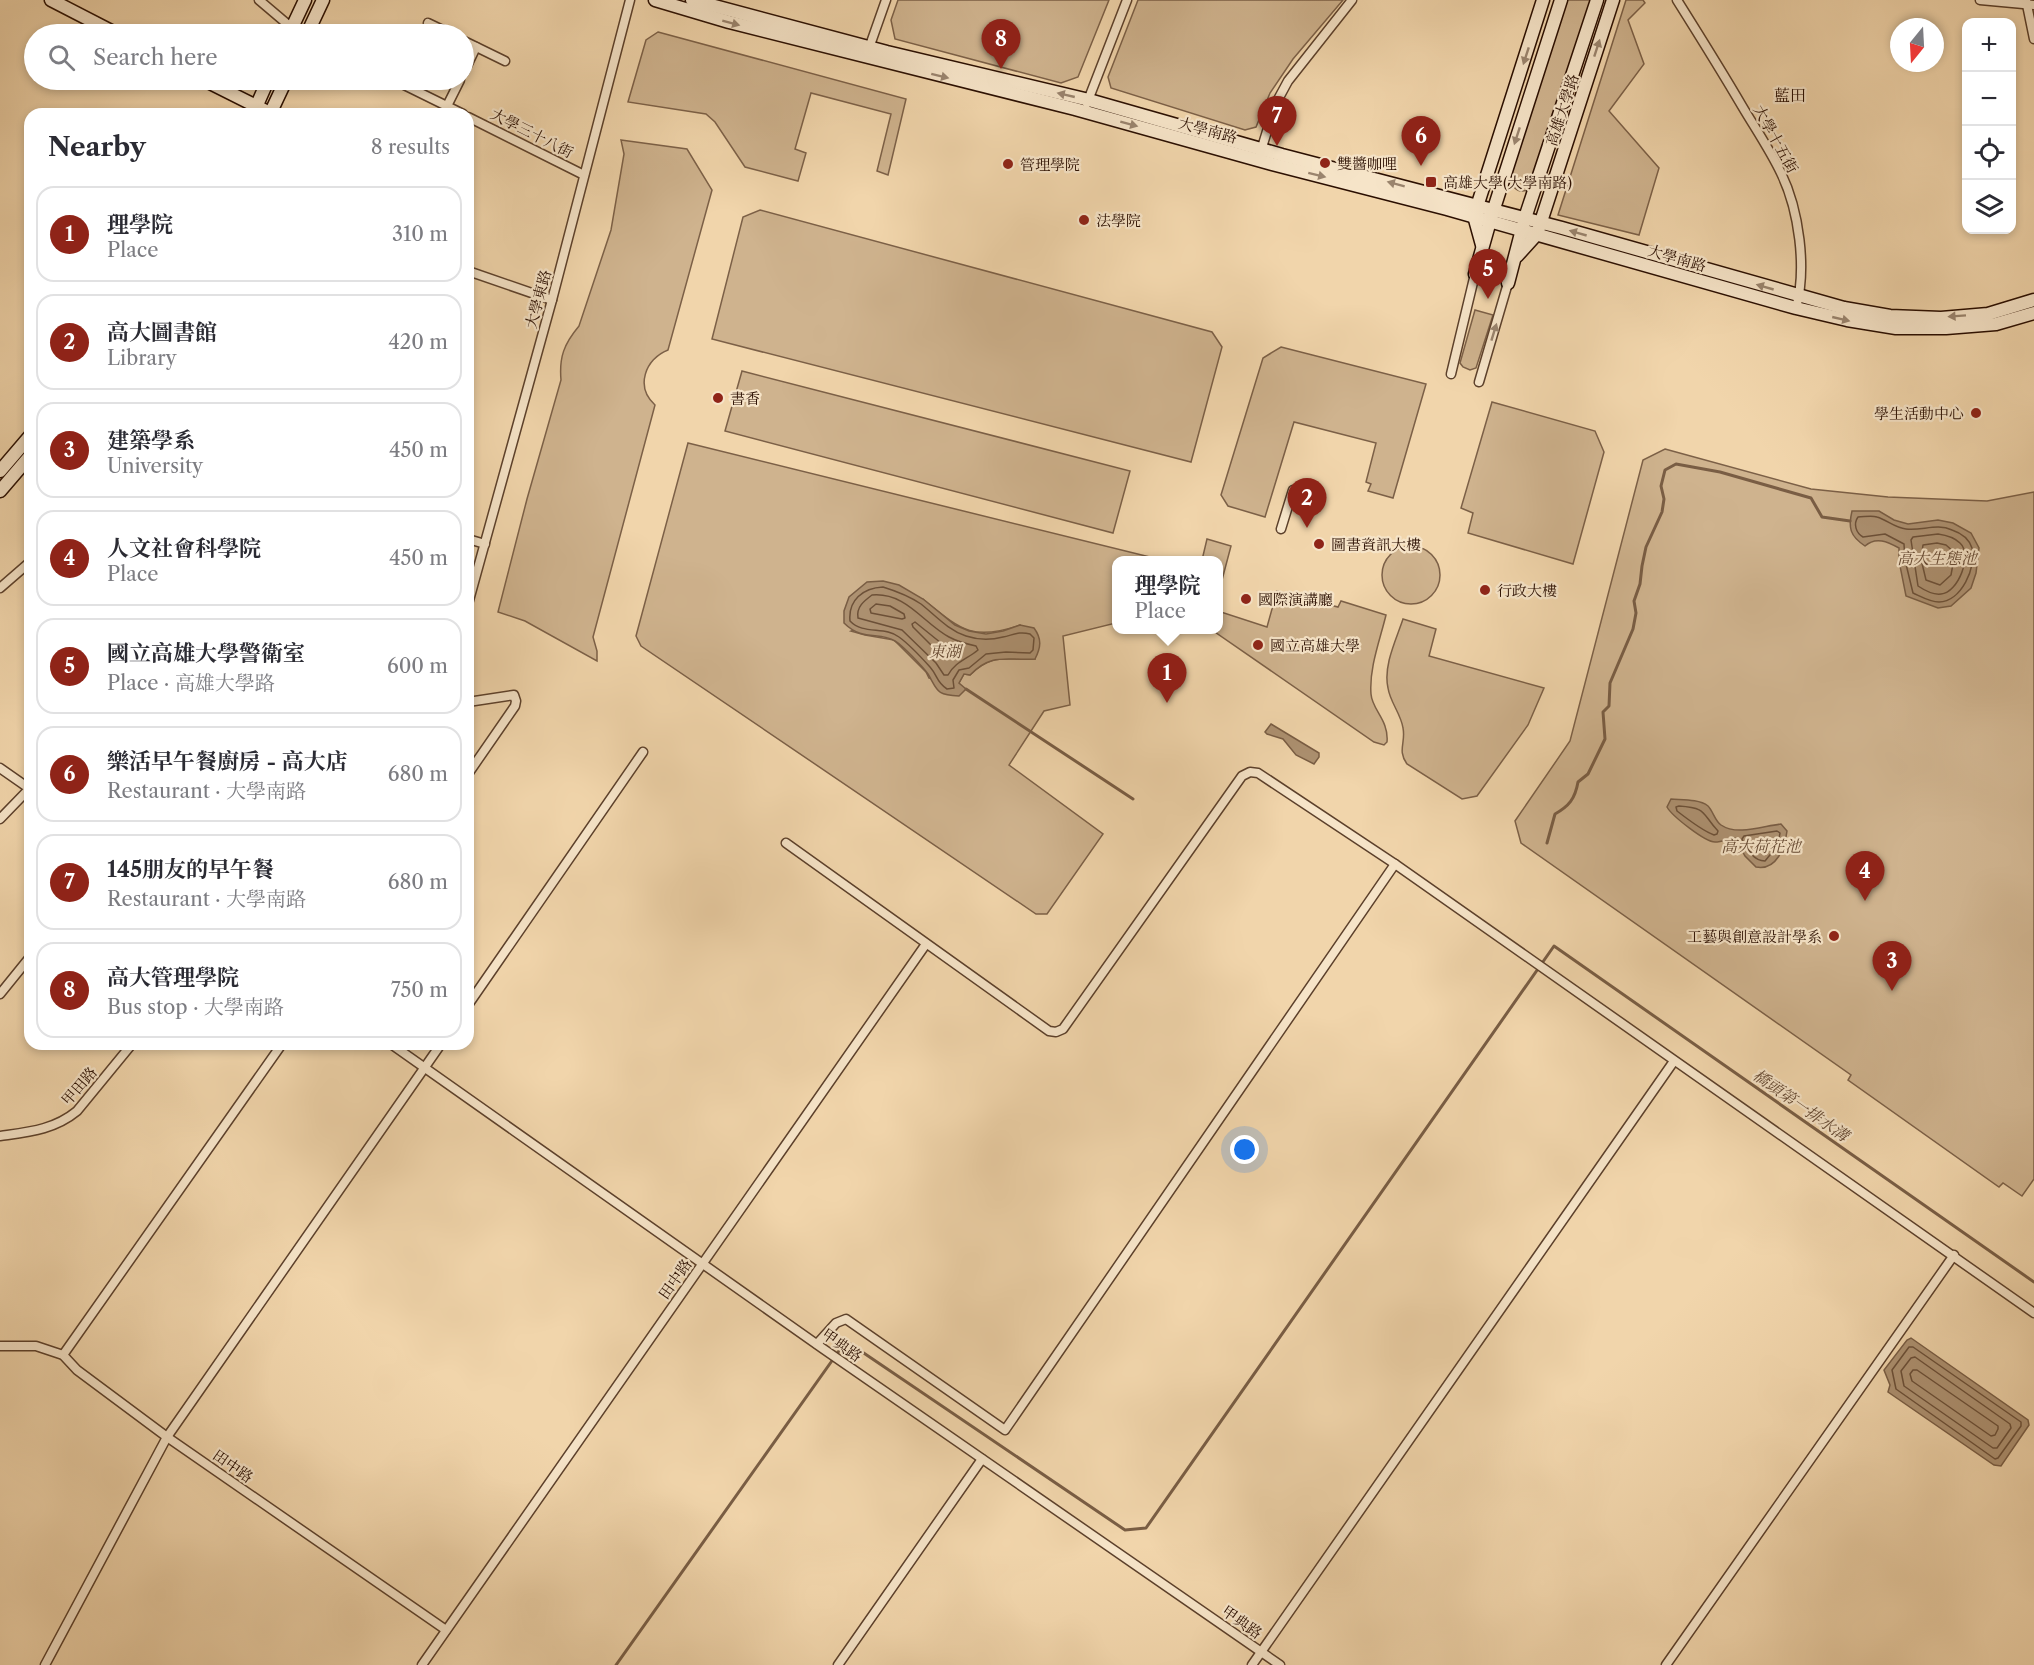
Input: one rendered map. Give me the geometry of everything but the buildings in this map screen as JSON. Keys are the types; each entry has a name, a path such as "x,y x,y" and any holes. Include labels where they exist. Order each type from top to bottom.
{"street":[{"path":"51,0 98,24"},
{"path":"259,0 284,24"},
{"path":"294,24 305,0"},
{"path":"311,24 323,0"},
{"name":"大學東路","path":"474,583 552,300 630,0"},
{"name":"大學南路","path":"655,0 729,22 867,52 1086,106 1492,215 1797,302 1847,320 1896,328 1946,328 1996,324 2034,313"},
{"name":"大學南路","path":"692,0 867,52"},
{"path":"867,52 886,0"},
{"path":"1086,106 1127,0"},
{"path":"1260,154 1275,105 1288,81 1352,0"},
{"path":"1482,246 1476,211 1543,0"},
{"path":"1451,374 1482,246 1561,0"},
{"name":"高雄大學路","path":"1508,283 1524,224 1597,0"},
{"name":"高雄大學路","path":"1516,257 1539,229 1613,0"},
{"name":"大學十五街","path":"1677,0 1782,174 1799,227 1801,260 1797,302"},
{"path":"1980,0 2029,4 2034,39"},
{"path":"474,50 476,46 506,61"},
{"path":"221,90 251,108"},
{"path":"255,108 263,90"},
{"path":"272,108 281,90"},
{"path":"414,90 451,108"},
{"path":"447,106 455,90"},
{"name":"大學三十八街","path":"474,120 584,175"},
{"path":"474,273 552,300"},
{"path":"1479,382 1508,283"},
{"name":"大學南路","path":"1797,302 1890,316 1941,318 1988,314 2034,300"},
{"path":"0,471 24,443"},
{"path":"0,490 24,463"},
{"path":"1281,529 1293,490"},
{"path":"474,541 485,544"},
{"path":"0,588 24,567"},
{"path":"474,701 514,695 516,700 515,705 474,765"},
{"path":"474,996 644,752"},
{"path":"0,768 24,785"},
{"path":"786,843 1049,1031 1056,1032 1063,1029 1242,776 1250,772 1258,773 1395,864 2034,1313"},
{"path":"0,819 24,795"},
{"path":"820,1346 836,1323 846,1319 1005,1430 1395,864"},
{"name":"田中路","path":"422,1665 926,944"},
{"path":"0,994 24,964"},
{"name":"甲田路","path":"0,1136 42,1130 67,1119 127,1050"},
{"path":"63,1355 65,1349 278,1050"},
{"name":"甲典路","path":"400,1050 843,1363 1280,1665"},
{"path":"45,1665 168,1437 437,1050"},
{"path":"1252,1665 1674,1061"},
{"path":"1666,1665 1954,1255"},
{"name":"田中路","path":"0,1346 36,1346 63,1355 77,1370 168,1437 446,1630"},
{"path":"838,1665 982,1459"}],"shaded area":[{"path":"898,0 1109,0 1078,77 1061,83 895,39 891,20"},
{"path":"1138,0 1343,0 1293,59 1270,93 1256,127 1245,130 1111,88 1108,77"},
{"path":"1567,0 1593,0 1528,190 1520,191 1511,182 1510,174"},
{"path":"1626,0 1643,0 1645,3 1628,20 1644,64 1609,111 1659,168 1639,235 1558,215"},
{"path":"658,32 906,99 888,175 877,171 891,114 811,93 795,149 806,153 798,181 745,167 715,122 706,114 628,102 646,40"},
{"path":"621,140 687,149 712,190 668,350 653,360 645,374 645,390 655,405 593,637 597,661 525,621 498,612 561,380 564,351 579,326 611,230 624,154"},
{"path":"760,210 1212,332 1222,347 1191,462 712,339 743,217"},
{"path":"1475,310 1493,315 1476,368 1470,370 1460,363"},
{"path":"1281,347 1426,384 1393,498 1368,491 1371,484 1366,482 1376,443 1294,422 1265,517 1228,506 1221,495 1263,358"},
{"path":"742,371 1130,471 1113,533 725,431"},
{"path":"1492,402 1595,431 1604,452 1573,564 1468,533 1473,513 1461,508"},
{"path":"688,443 1146,556 1112,556 1112,624 1063,636 1070,705 1044,711 1009,765 1103,834 1047,914 1036,914 641,646 636,636","holes":["923,599 967,630 978,632 1004,630 1020,625 1035,659 993,660 970,675 964,674 959,683 929,678 926,672 894,640 851,631"]},
{"path":"1665,449 1811,489 1888,497 1987,501 2034,492 2034,1179 2022,1196 2003,1183 1999,1187 1848,1080 1851,1075 1521,843 1515,821 1570,741 1643,460"},
{"path":"1207,539 1231,546 1223,576 1223,556 1203,556"},
{"path":"1405,546 1417,546 1432,554 1440,569 1440,581 1432,596 1417,604 1405,604 1390,596 1382,581 1382,569 1390,554"},
{"path":"1277,591 1338,607 1341,601 1386,615 1373,664 1371,694 1385,727 1387,742 1384,745 1374,742 1218,634 1223,634 1223,613 1267,627"},
{"path":"1403,619 1436,629 1429,656 1544,688 1528,725 1477,796 1462,799 1407,764 1404,759 1403,728 1389,693 1387,680 1391,653"}],"water":[{"name":"高大生態池","path":"1852,511 1879,511 1894,520 1908,524 1938,520 1953,523 1971,533 1979,548 1976,573 1971,588 1951,606 1938,608 1906,596 1899,561 1899,548 1882,541 1873,541 1865,546 1851,531"},
{"name":"東湖","path":"883,581 899,585 923,599 955,625 969,631 986,634 1020,625 1034,628 1040,643 1035,659 993,660 970,675 964,674 959,683 966,689 959,696 942,693 921,666 895,641 858,632 844,623 844,611 849,597 867,582"},
{"path":"1271,724 1319,753 1314,764 1296,755 1283,739 1267,734 1265,732"},
{"name":"高大荷花池","path":"1671,799 1700,802 1710,808 1721,825 1735,830 1781,824 1787,831 1782,850 1775,862 1756,867 1745,856 1735,838 1717,842 1710,841 1682,822 1667,807"},
{"path":"1911,1338 2028,1420 2029,1425 2001,1466 1994,1465 1888,1392 1890,1385 1884,1370"}],"waterway":[{"path":"1547,843 1555,814 1571,801 1578,782 1588,774 1605,739 1603,712 1609,706 1610,683 1633,629 1636,613 1634,601 1640,584 1646,547 1662,512 1664,499 1661,486 1665,470 1676,464 1720,472 1811,498 1822,517 1850,521"},
{"path":"966,689 1133,799"},
{"name":"橋頭第一排水溝","path":"616,1665 846,1341 1125,1530 1146,1528 1554,946 2034,1282"}],"place":[{"name":"高大管理學院","path":"1001,69"},
{"name":"145朋友的早午餐","path":"1277,146"},
{"name":"雙醬咖哩","path":"1325,163"},
{"name":"管理學院","path":"1008,164"},
{"name":"樂活早午餐廚房 - 高大店","path":"1421,166"},
{"name":"高雄大學(大學南路)","path":"1431,182"},
{"name":"法學院","path":"1084,220"},
{"name":"國立高雄大學警衛室","path":"1488,299"},
{"name":"書香","path":"718,398"},
{"name":"學生活動中心","path":"1976,413"},
{"name":"高大圖書館","path":"1307,528"},
{"name":"圖書資訊大樓","path":"1319,544"},
{"name":"行政大樓","path":"1485,590"},
{"name":"國際演講廳","path":"1246,599"},
{"name":"國立高雄大學","path":"1258,645"},
{"name":"理學院","path":"1167,703"},
{"name":"人文社會科學院","path":"1865,901"},
{"name":"工藝與創意設計學系","path":"1834,936"},
{"name":"建築學系","path":"1892,991"}],"district":[{"name":"藍田","path":"1790,95"}]}
